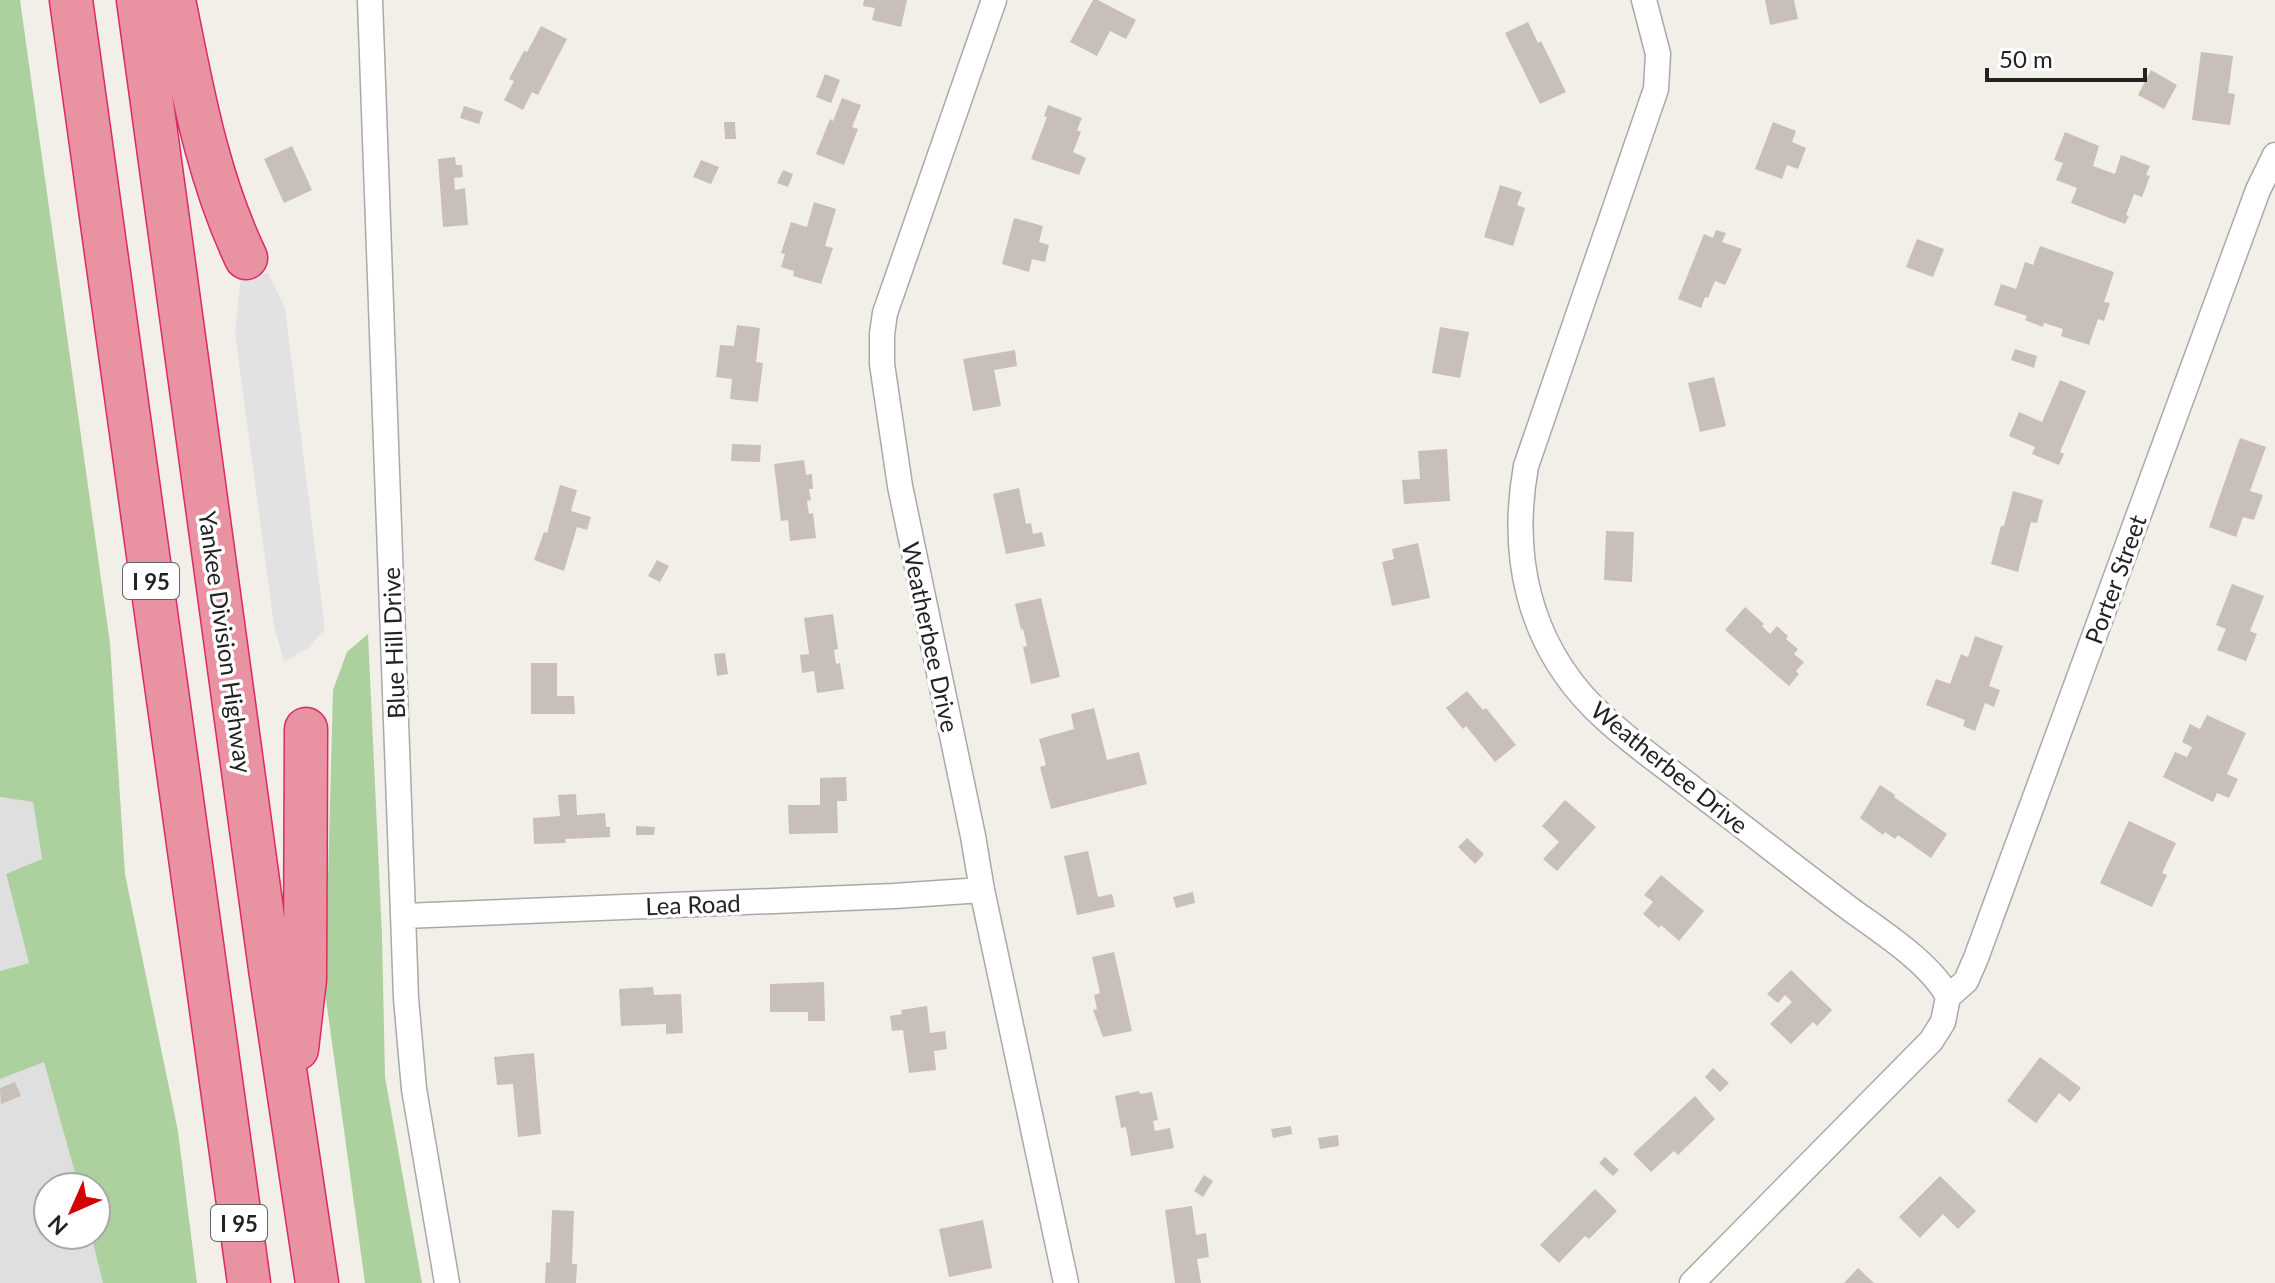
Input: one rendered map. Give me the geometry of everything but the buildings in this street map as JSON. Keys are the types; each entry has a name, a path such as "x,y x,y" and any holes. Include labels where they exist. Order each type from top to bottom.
{"highway":[{"name":"I 95","path":"71,0 249,1283"},
{"name":"Yankee Division Highway","path":"138,0 317,1283"},
{"path":"174,0 205,148 224,209 246,258"},
{"path":"291,1109 305,979 306,729"}],"street":[{"name":"Blue Hill Drive","path":"370,0 406,998 414,1089 447,1283"},
{"name":"Weatherbee Drive","path":"994,0 885,313 882,364 900,486 1066,1283"},
{"name":"Weatherbee Drive","path":"1644,0 1658,54 1656,89 1526,466 1519,514 1519,541 1528,594 1545,639 1594,708 1895,943 1937,979 1948,997"},
{"name":"Porter Street","path":"1948,997 1966,981 1976,958 2258,190 2275,155"},
{"name":"Lea Road","path":"404,916 982,890"},
{"path":"1692,1283 1931,1041 1943,1022 1948,997"}],"shaded area":[{"path":"268,273 285,308 325,629 308,648 284,662 274,626 235,334 241,275"},
{"path":"0,797 33,802 42,859 6,875 29,963 0,971"},
{"path":"44,1061 75,1171 32,1171 32,1251 95,1251 103,1283 0,1283 0,1079"}],"green space":[{"path":"0,0 20,0 110,643 125,874 178,1131 197,1283 103,1283 95,1251 112,1251 112,1171 75,1171 44,1062 0,1079 0,971 29,963 6,874 42,859 33,802 0,797"},
{"path":"368,634 382,935 385,1077 422,1283 365,1283 325,992 333,690 347,652"}]}
